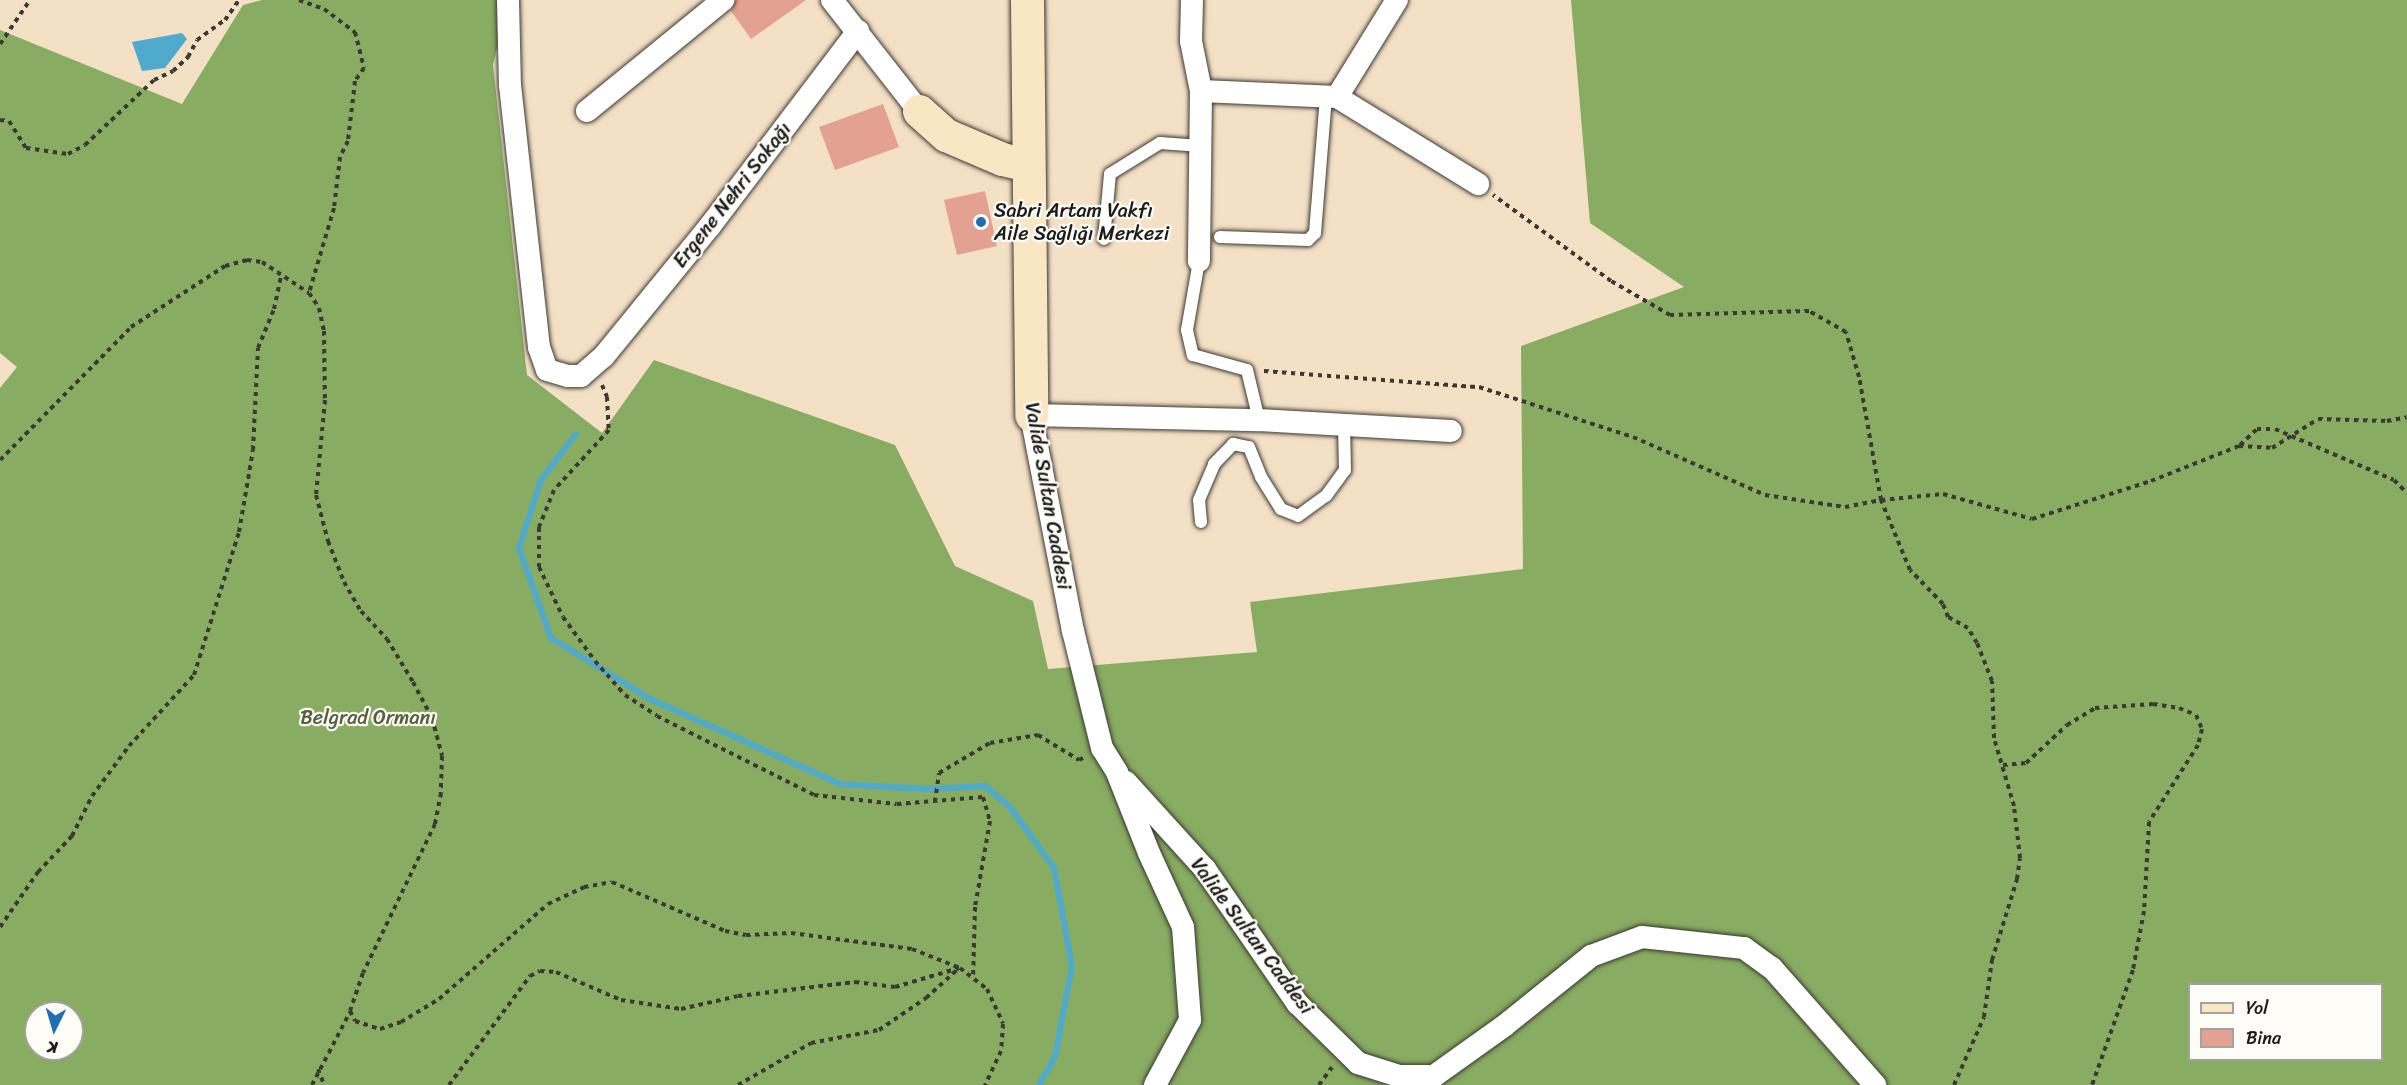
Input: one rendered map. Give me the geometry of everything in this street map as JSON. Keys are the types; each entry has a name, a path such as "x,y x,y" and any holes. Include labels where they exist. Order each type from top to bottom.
{"street":[{"path":"508,0 510,86 539,346 547,370 581,375 598,361"},
{"path":"587,111 723,0"},
{"path":"832,0 919,111 946,135 1002,159 1028,165"},
{"name":"Valide Sultan Caddesi","path":"1027,0 1031,415 1072,631 1102,748 1117,772 1204,869 1297,1003 1358,1063 1399,1076 1434,1076 1591,956 1642,938 1744,948 1772,968 1875,1085"},
{"path":"1192,0 1191,41 1201,91 1199,261"},
{"path":"1332,97 1397,0"},
{"name":"Ergene Nehri Sokağı","path":"598,361 710,226 858,31"},
{"path":"1201,91 1332,97 1478,184"},
{"path":"1031,415 1259,420 1451,431"},
{"path":"1117,772 1149,854 1183,927 1190,1020 1155,1085"}],"lane":[{"path":"1220,237 1308,240 1315,233 1332,97"},
{"path":"1104,239 1110,174 1160,143 1201,146"},
{"path":"1199,261 1187,330 1193,356 1247,370 1259,420"},
{"path":"1230,419 1233,444"},
{"path":"1233,444 1248,447 1261,477 1281,509 1298,516 1326,496 1345,470 1344,425"},
{"path":"1201,522 1199,500 1214,464 1233,444"}],"path":[{"path":"0,44 30,0"},
{"path":"0,120 9,122 26,148 68,154 85,145 154,80 172,71 188,57 197,40 225,21 239,0"},
{"path":"299,0 324,9 355,32 364,68 355,81 348,141 340,157 334,208 309,293"},
{"path":"1478,184 1611,281 1670,315 1809,311 1846,332 1859,377 1881,500 1910,570 1943,604 1948,617 1968,628 1977,643 1992,681 1994,738 2014,806 2020,858 2018,879 1992,960 1984,1017 1954,1085"},
{"path":"0,460 41,422 112,343 202,278 247,260 262,262 280,277 309,293 319,308 324,331 325,400 316,495 328,541 349,592 387,639 413,682 432,718 442,756 441,793 435,824 363,973 350,1011 317,1068 312,1085"},
{"path":"0,927 38,872 72,836 92,796 129,746 194,675 238,532 254,450 258,348 274,309 280,277"},
{"path":"598,361 607,397 609,430 554,490 539,527 539,567 563,617 594,661 625,695 657,716 814,795 862,803 935,802 983,797 990,821 975,908 974,977"},
{"path":"1247,370 1479,387 1633,437 1765,495 1845,507 1881,500 1944,494 2032,519 2151,481 2239,446 2257,429 2293,434 2394,480 2407,493"},
{"path":"2239,446 2272,448 2318,419 2386,421 2407,417"},
{"path":"2003,765 2026,763 2067,725 2095,708 2153,704 2179,708 2196,715 2202,729 2198,745 2150,822 2144,911 2133,970 2092,1085"},
{"path":"935,802 939,772 990,743 1038,735 1079,760 1102,748"},
{"path":"350,1011 355,1021 380,1029 400,1022 439,999 548,904 584,887 612,882 724,931 746,935 791,933 912,949 960,968 987,989 1003,1024 1001,1051 985,1085"},
{"path":"449,1085 531,976 540,971 556,972 621,1000 681,1009 738,996 813,986 855,982 895,987 960,968"},
{"path":"738,1085 811,1043 879,1029 926,998 960,968"},
{"path":"317,1068 324,1085"}],"green space":[{"name":"Belgrad Ormanı","path":"262,0 508,0 493,65 527,375 602,433 654,360 895,445 955,566 1033,601 1048,669 1257,652 1250,602 1523,569 1521,346 1684,287 1590,223 1571,0 2407,0 2407,1085 0,1085 0,388 17,367 0,353 0,30 182,104 243,5"}],"water":[{"path":"182,33 187,39 165,68 142,71 132,42"}],"building":[{"path":"736,0 806,0 751,39 731,11"},
{"path":"883,104 899,147 835,170 819,127"},
{"path":"985,191 997,246 957,255 944,200"}],"waterway":[{"path":"576,434 541,480 519,548 551,638 650,699 840,784 927,789 985,786 1010,807 1054,868 1072,966 1055,1057 1039,1085"}],"place":[{"name":"Sabri Artam Vakfı Aile Sağlığı Merkezi","path":"981,222"}]}
